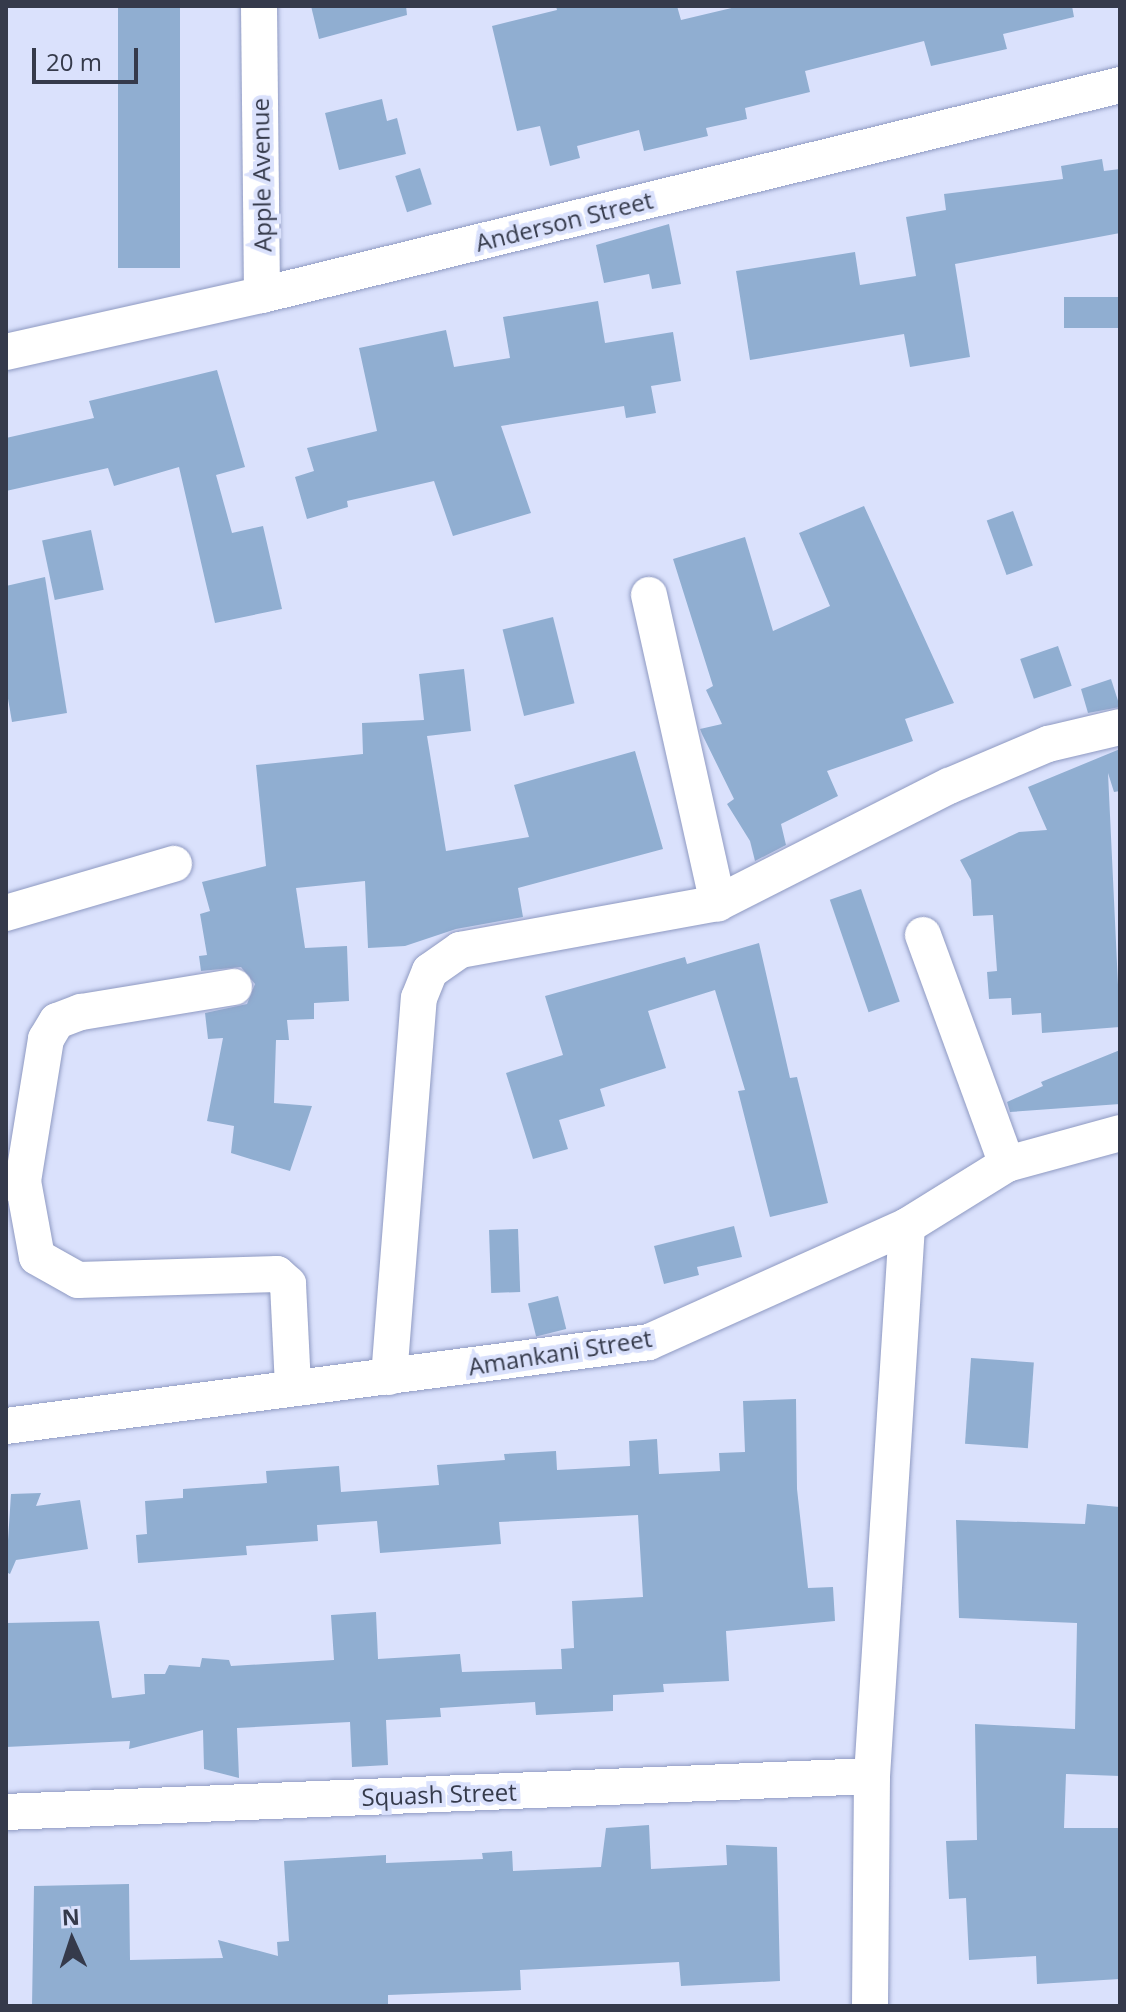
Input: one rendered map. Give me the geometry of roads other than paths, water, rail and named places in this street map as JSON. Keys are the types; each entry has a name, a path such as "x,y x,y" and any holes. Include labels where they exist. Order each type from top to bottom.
{"street":[{"name":"Apple Avenue","path":"259,6 262,295"},
{"name":"Anderson Street","path":"6,352 262,295 1120,85"},
{"path":"649,595 718,903"},
{"path":"389,1377 419,998 430,971 460,950 718,903 949,786 1048,744 1120,727"},
{"path":"6,913 174,864"},
{"path":"923,935 1007,1164"},
{"path":"234,987 81,1012 57,1021 46,1039 14,1182 37,1257 78,1280 277,1274 288,1284 293,1387"},
{"name":"Amankani Street","path":"6,1426 649,1342 907,1226 1007,1164 1120,1133"},
{"path":"870,2006 872,1776 907,1226"},
{"name":"Squash Street","path":"6,1812 872,1776"}]}
